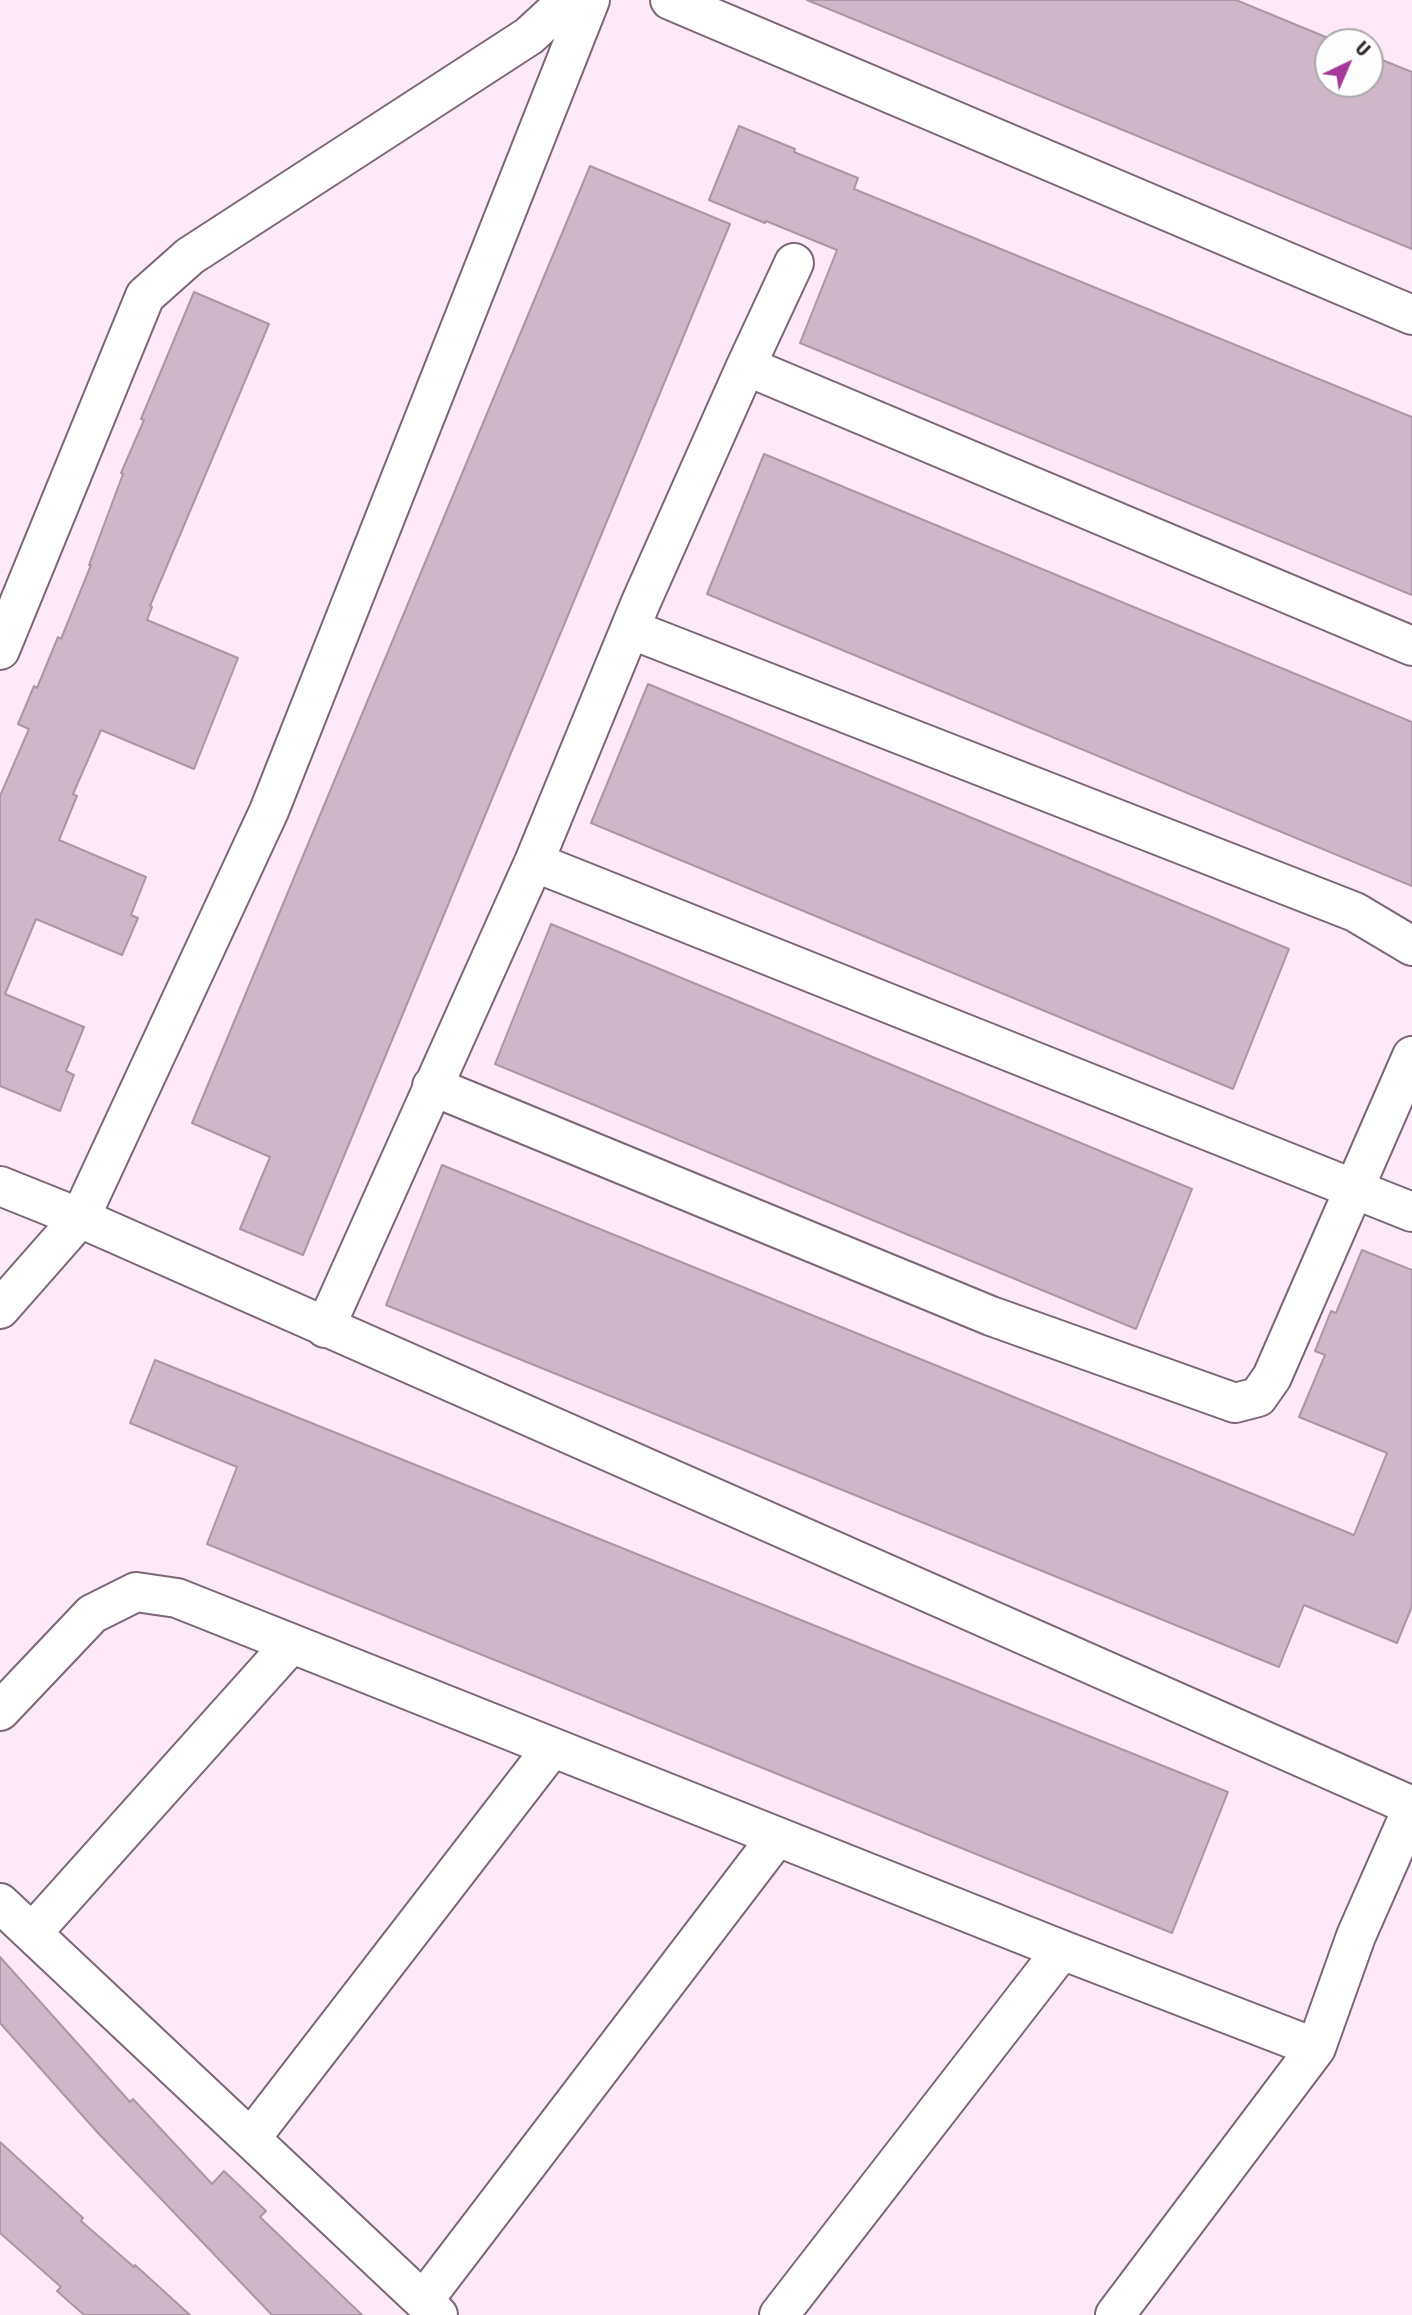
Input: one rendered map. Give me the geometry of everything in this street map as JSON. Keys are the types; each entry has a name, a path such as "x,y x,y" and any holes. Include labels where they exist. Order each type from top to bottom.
{"street":[{"path":"0,650 145,296 190,256 529,36 568,0"},
{"path":"0,1309 80,1218 269,811 590,0"},
{"path":"670,0 1412,315"},
{"path":"325,1328 534,862 630,629 794,262"},
{"path":"746,366 1412,646"},
{"path":"630,629 1355,912 1412,946"},
{"path":"534,862 1412,1212"},
{"path":"432,1086 991,1316 1236,1404 1258,1397 1272,1377 1412,1056"},
{"path":"0,1186 80,1218 1412,1808 1356,1936 1315,2048 1115,2315"},
{"path":"0,1711 92,1614 136,1592 177,1598 1315,2048"},
{"path":"32,1933 291,1644"},
{"path":"251,2138 552,1748"},
{"path":"0,1903 431,2308 777,1837"},
{"path":"779,2315 1062,1950"}],"building":[{"path":"807,0 1236,0 1314,32 1314,98 1384,98 1384,61 1412,72 1412,249"},
{"path":"739,126 858,178 854,189 1412,417 1412,595 800,343 837,250 709,200"},
{"path":"590,166 730,224 303,1255 240,1229 270,1157 192,1123"},
{"path":"194,292 269,324 150,606 152,607 147,620 238,658 194,769 101,730 73,794 77,796 59,840 146,877 131,915 138,918 122,955 36,919 5,994 84,1027 66,1071 74,1075 60,1111 0,1086 0,796 29,729 18,724 34,686 37,688 58,637 61,639 91,565 123,474 121,473 144,420 141,419"},
{"path":"764,454 1412,722 1412,886 707,594"},
{"path":"648,684 1289,949 1233,1089 591,823"},
{"path":"551,924 1192,1189 1136,1329 495,1064"},
{"path":"442,1165 1354,1535 1387,1453 1299,1417 1325,1355 1315,1351 1331,1311 1336,1313 1362,1250 1412,1270 1412,1606 1397,1643 1304,1605 1279,1667 386,1305"},
{"path":"155,1360 1228,1792 1172,1933 207,1544 237,1467 130,1423"},
{"path":"0,1957 130,2102 133,2099 212,2184 224,2171 266,2211 260,2217 362,2315 272,2315 98,2133 0,2023"},
{"path":"0,2142 83,2218 81,2221 190,2315 84,2315 57,2291 61,2287 0,2233"}]}
